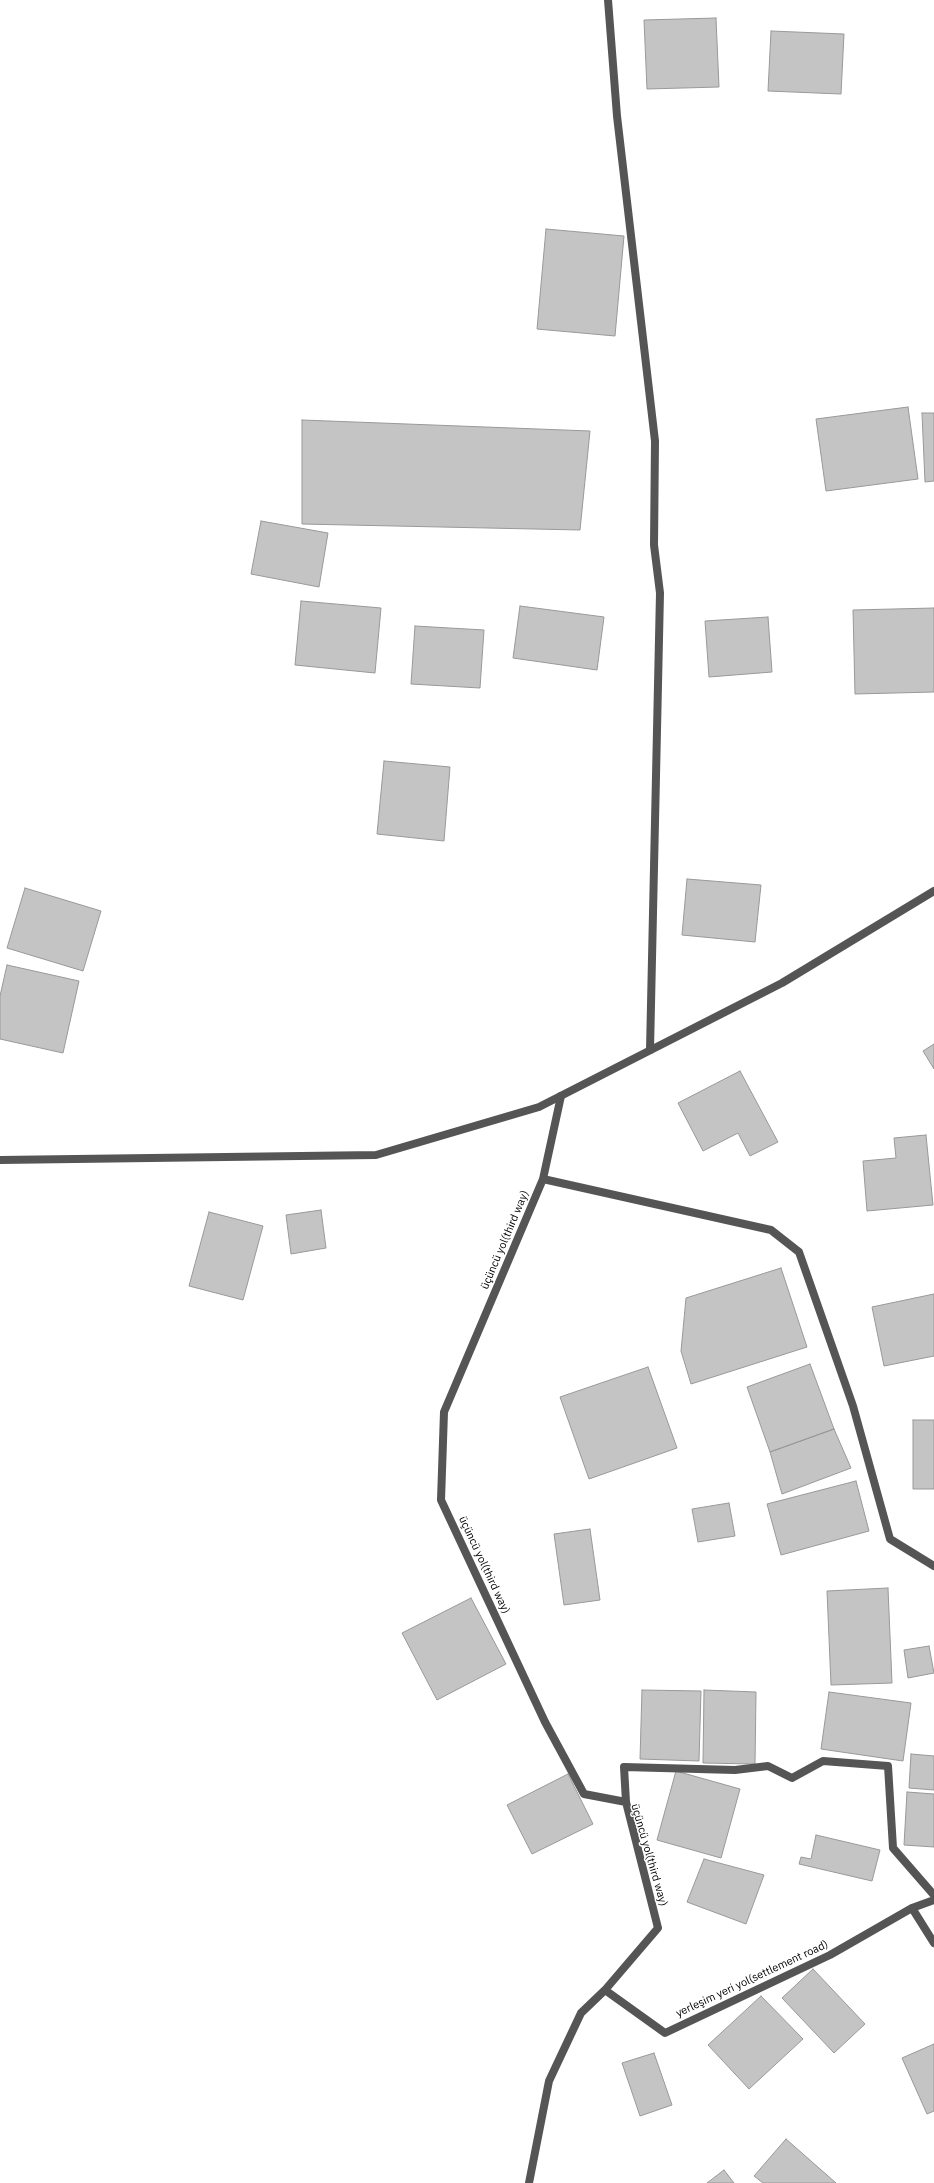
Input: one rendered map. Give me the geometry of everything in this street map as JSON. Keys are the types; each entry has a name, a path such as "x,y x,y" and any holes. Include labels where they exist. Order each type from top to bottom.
{"street":[{"path":"608,0 617,116 655,441 654,545 660,594 650,1050"},
{"path":"0,1160 376,1154 539,1107 782,983 934,891"},
{"name":"üçüncü yol(third way)","path":"560,1096 543,1179 444,1412 441,1500 545,1722 584,1794 626,1802 658,1928 605,1990"},
{"path":"543,1179 771,1230 799,1252 852,1406 890,1538 934,1566"},
{"path":"626,1802 624,1767 735,1770 768,1766 792,1778 823,1761 888,1766 893,1848 934,1895"},
{"name":"yerleşim yeri yol(settlement road)","path":"605,1990 665,2033 830,1955 912,1908 934,1900"},
{"path":"912,1908 934,1943"},
{"path":"529,2183 549,2081 581,2013 605,1990"}],"building":[{"path":"716,18 719,87 647,89 644,20"},
{"path":"771,31 844,34 841,94 768,91"},
{"path":"546,229 624,236 615,336 537,329"},
{"path":"908,407 918,479 826,491 816,419"},
{"path":"922,413 934,413 934,481 925,482"},
{"path":"302,420 590,431 580,530 302,524"},
{"path":"261,521 328,533 319,587 251,574"},
{"path":"301,601 381,608 375,673 295,665"},
{"path":"520,606 604,617 597,670 513,658"},
{"path":"934,608 934,692 855,694 853,610"},
{"path":"768,617 772,672 709,677 705,621"},
{"path":"415,626 484,630 480,688 411,684"},
{"path":"384,761 450,767 444,841 377,834"},
{"path":"687,879 761,885 755,942 682,935"},
{"path":"25,888 101,911 83,971 7,948"},
{"path":"7,965 79,981 63,1053 0,1039 0,996"},
{"path":"934,1044 934,1069 923,1051"},
{"path":"740,1071 778,1142 750,1156 738,1133 703,1151 678,1103"},
{"path":"926,1135 933,1205 867,1211 863,1161 896,1158 894,1138"},
{"path":"321,1210 326,1248 291,1254 286,1215"},
{"path":"209,1212 263,1226 243,1300 189,1286"},
{"path":"781,1268 807,1347 691,1384 681,1351 686,1298"},
{"path":"934,1294 934,1356 884,1366 872,1307"},
{"path":"810,1364 834,1429 770,1452 747,1387"},
{"path":"648,1367 677,1448 589,1479 560,1397"},
{"path":"913,1420 934,1420 934,1489 913,1489"},
{"path":"834,1429 851,1468 782,1494 770,1452"},
{"path":"856,1481 869,1531 781,1555 767,1504"},
{"path":"729,1503 735,1536 698,1542 692,1509"},
{"path":"590,1529 600,1600 564,1605 554,1534"},
{"path":"888,1588 892,1683 831,1685 827,1591"},
{"path":"471,1598 506,1664 437,1700 402,1633"},
{"path":"929,1646 934,1673 908,1678 904,1650"},
{"path":"642,1690 701,1691 699,1761 640,1759"},
{"path":"704,1690 756,1692 755,1764 703,1763"},
{"path":"829,1692 911,1703 903,1761 821,1749"},
{"path":"911,1754 934,1756 934,1790 909,1788"},
{"path":"676,1771 740,1789 721,1858 657,1840"},
{"path":"568,1774 593,1824 532,1854 507,1805"},
{"path":"907,1792 934,1794 934,1847 904,1845"},
{"path":"816,1835 880,1850 872,1881 799,1864 801,1857 811,1859"},
{"path":"704,1859 764,1875 746,1924 687,1902"},
{"path":"813,1969 865,2024 834,2053 782,1998"},
{"path":"761,1996 803,2039 749,2089 708,2045"},
{"path":"934,2044 934,2111 927,2114 902,2058"},
{"path":"654,2053 672,2105 640,2116 622,2063"},
{"path":"786,2139 836,2183 763,2183 754,2176"},
{"path":"724,2170 734,2183 707,2183"}]}
